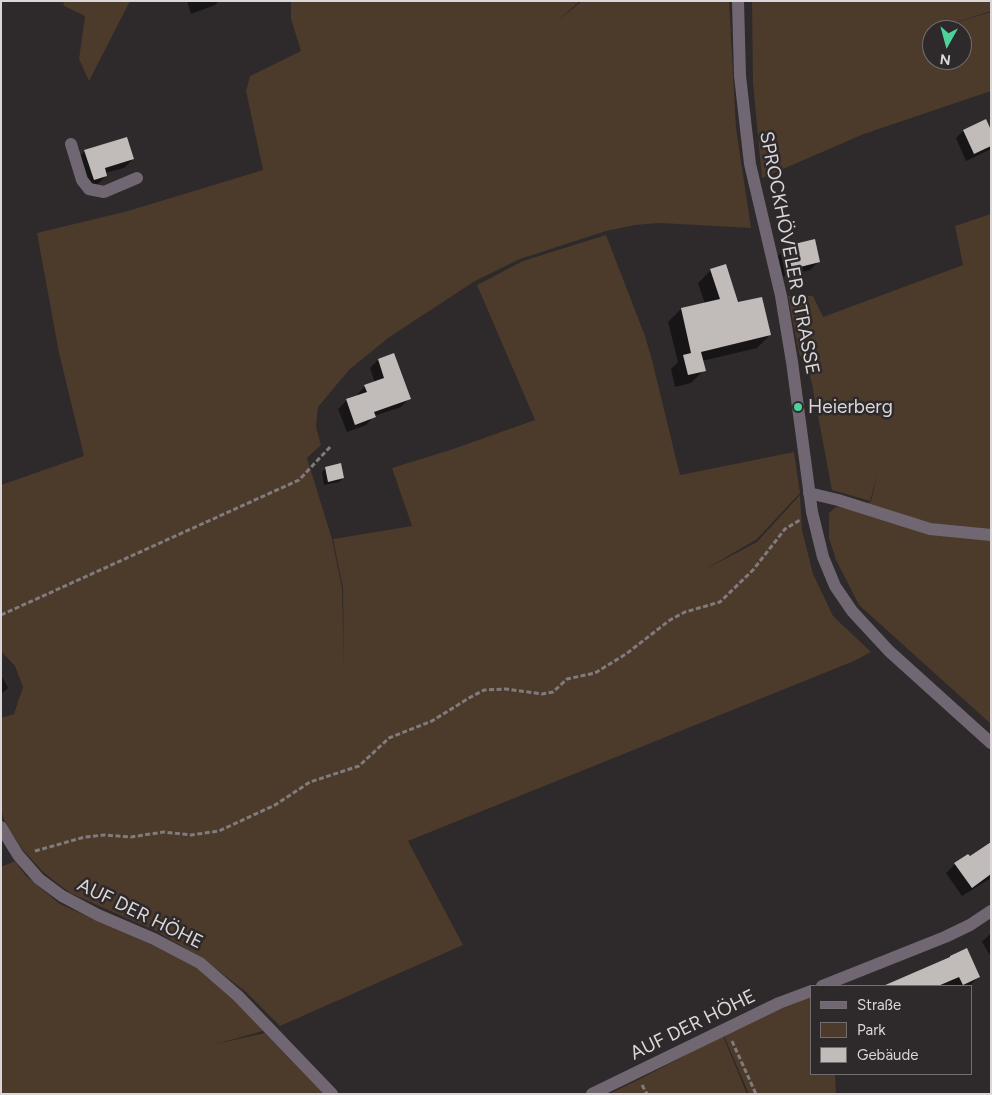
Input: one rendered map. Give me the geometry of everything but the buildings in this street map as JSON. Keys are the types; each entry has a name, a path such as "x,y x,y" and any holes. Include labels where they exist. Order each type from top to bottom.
{"street":[{"name":"SPROCKHÖVELER STRASSE","path":"738,1 740,76 750,164 781,296 812,512 823,557 835,586 852,611 889,651 991,743"},
{"path":"72,144 82,180 89,190 104,192 137,178"},
{"path":"809,493 930,528 976,535 991,535"},
{"name":"AUF DER HÖHE","path":"1,827 18,855 39,879 62,896 200,963 238,996 332,1094"},
{"path":"825,985 945,937 970,925 991,911"},
{"name":"AUF DER HÖHE","path":"592,1094 779,1003 810,991"}],"path":[{"path":"1,615 300,480 331,446"},
{"path":"18,855 85,836 131,837 164,832 191,835 219,831 275,805 310,782 359,766 388,738 432,721 484,690 506,689 542,694 553,692 568,679 595,673 626,654 670,620 685,612 720,602 753,570 786,530 812,512"},
{"path":"726,1029 756,1094"}],"green space":[{"path":"63,1 130,1 89,81 79,59 85,16 64,6"},
{"path":"291,1 580,1 556,22 582,1 729,1 736,128 751,228 660,223 635,225 606,231 520,259 475,281 388,338 349,370 318,407 316,427 321,445 307,458 332,539 342,588 344,670 343,588 333,539 412,526 392,468 535,420 477,285 523,261 606,235 645,336 680,475 794,452 800,493 757,539 704,570 757,542 800,495 802,530 813,574 833,616 871,652 854,661 408,841 463,945 280,1026 246,992 202,958 156,931 70,893 43,872 23,850 5,823 1,810 1,718 14,714 23,687 15,666 1,651 1,485 84,456 59,353 37,233 128,211 263,170 246,91 250,76 301,51 291,19"},
{"path":"752,1 991,1 991,11 963,20 922,20 922,70 972,70 972,20 964,20 991,12 991,91 864,134 762,178 753,83"},
{"path":"991,214 991,534 976,534 862,507 871,501 878,472 870,501 832,490 811,379 799,353 788,296 813,296 823,317 963,265 955,226"},
{"path":"836,507 860,508 991,538 991,724 859,605 836,560 829,538 829,513"},
{"path":"15,861 26,876 60,904 196,966 235,1000 263,1031 216,1044 265,1033 324,1094 1,1094 1,867"},
{"path":"810,996 810,1075 835,1075 836,1094 749,1094 724,1036 780,1008"},
{"path":"723,1036 747,1094 609,1094 640,1079"}],"place":[{"name":"Heierberg","path":"798,407"}]}
